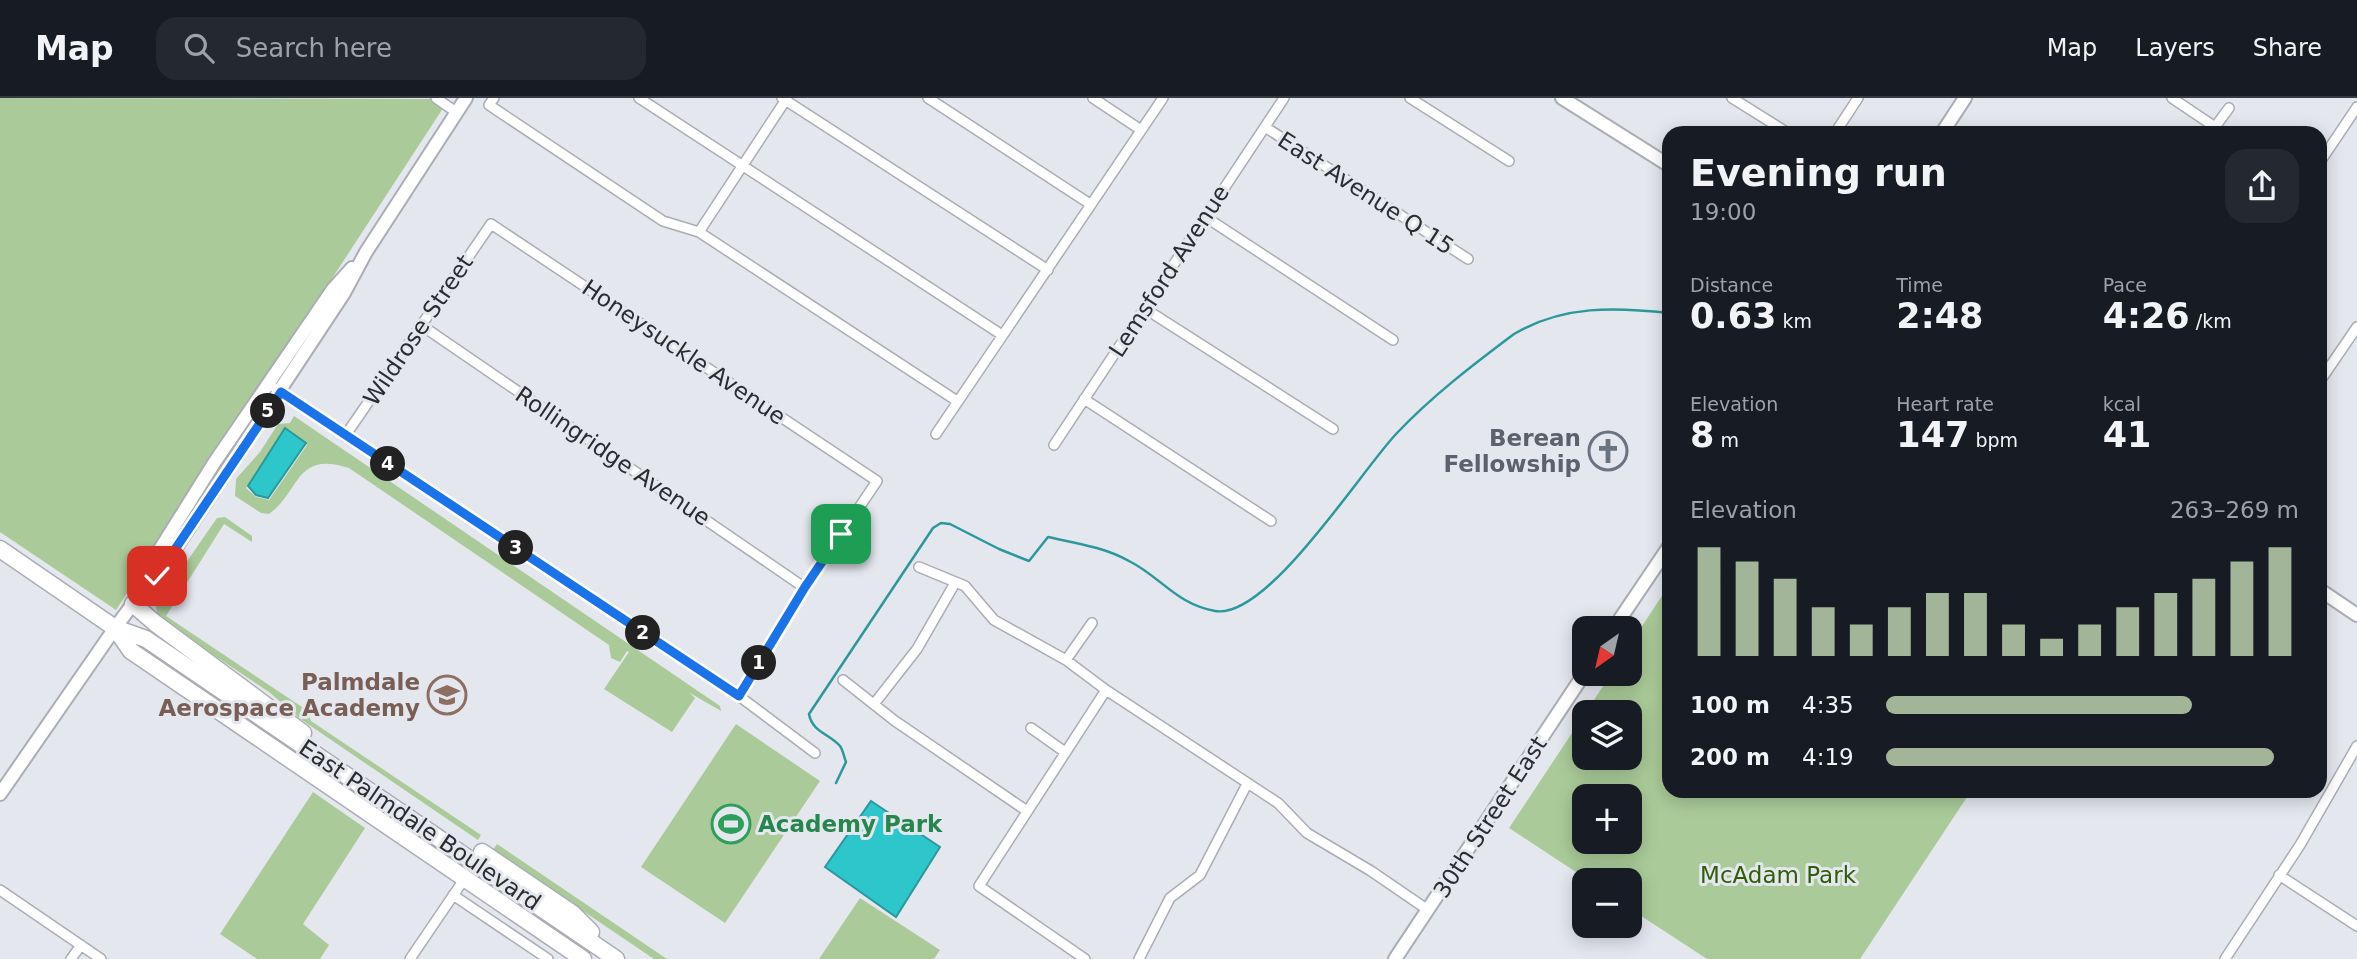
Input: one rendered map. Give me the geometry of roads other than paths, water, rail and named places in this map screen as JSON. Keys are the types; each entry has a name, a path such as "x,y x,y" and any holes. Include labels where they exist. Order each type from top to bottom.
{"highway":[{"name":"East Palmdale Boulevard","path":"0,549 115,628 146,639 616,959"},
{"path":"137,598 155,623 317,743 332,765"},
{"name":"East Palmdale Boulevard","path":"115,628 131,651 583,959"},
{"path":"482,852 572,914 586,926 602,948"}],"street":[{"path":"436,98 456,112"},
{"path":"0,794 115,628 157,576 281,392 344,293 366,252 466,98"},
{"path":"494,98 489,105 663,221 699,232 957,401"},
{"path":"639,98 1002,335"},
{"path":"928,98 1090,204"},
{"path":"1093,98 1141,130"},
{"path":"936,434 1163,98"},
{"name":"Lemsford Avenue","path":"1054,444 1284,98"},
{"path":"1410,98 1509,161"},
{"path":"1562,98 1662,161"},
{"path":"1732,98 1777,126"},
{"path":"1840,126 1858,98"},
{"path":"1947,126 1965,98"},
{"path":"2172,98 2214,126"},
{"path":"699,232 785,99 1048,271"},
{"path":"2327,152 2357,107"},
{"path":"2216,126 2229,108"},
{"name":"East Avenue Q 15","path":"1265,127 1468,258"},
{"path":"1204,216 1393,340"},
{"name":"Wildrose Street","path":"345,436 491,224"},
{"name":"Honeysuckle Avenue","path":"491,224 877,481 805,587"},
{"path":"137,598 146,570 246,416 333,289 366,252"},
{"path":"1144,308 1333,429"},
{"name":"Rollingridge Avenue","path":"421,325 805,587"},
{"path":"2327,371 2357,327"},
{"path":"269,383 739,696 816,753"},
{"path":"1084,399 1271,521"},
{"path":"213,493 209,483 245,428 246,416"},
{"path":"1622,616 1662,557"},
{"path":"919,567 965,586 994,620 1066,660 1106,690 1278,803 1307,833 1371,871 1428,910"},
{"path":"874,704 916,649 955,583"},
{"path":"739,696 805,587"},
{"path":"2327,595 2357,615"},
{"path":"1066,660 1092,623"},
{"path":"844,680 895,720 1027,811"},
{"name":"30th Street East","path":"1395,959 1576,686"},
{"path":"1085,959 979,886 1106,690"},
{"path":"1031,728 1066,752"},
{"path":"2225,959 2300,845 2357,746"},
{"path":"1139,959 1170,898 1199,875 1247,784"},
{"path":"2280,875 2357,926"},
{"path":"410,959 465,878"},
{"path":"0,890 101,959"},
{"path":"453,895 548,959"},
{"path":"71,959 81,945"}],"water":[{"path":"285,428 306,443 268,498 256,495 248,486"},
{"path":"871,801 940,847 896,917 825,867"}],"waterway":[{"path":"836,783 846,762 842,749 814,725 809,714 933,528 941,523 950,524 1029,561 1048,537 1100,549 1140,567 1179,596 1201,607 1215,611 1237,607 1261,592 1287,568 1410,419 1514,334 1551,318 1590,310 1662,312"}],"place":[{"name":"Berean Fellowship","path":"1608,451"},
{"name":"Palmdale Aerospace Academy","path":"447,695"},
{"name":"Academy Park","path":"731,824"}],"park label":[{"name":"McAdam Park","path":"1778,875"}]}
